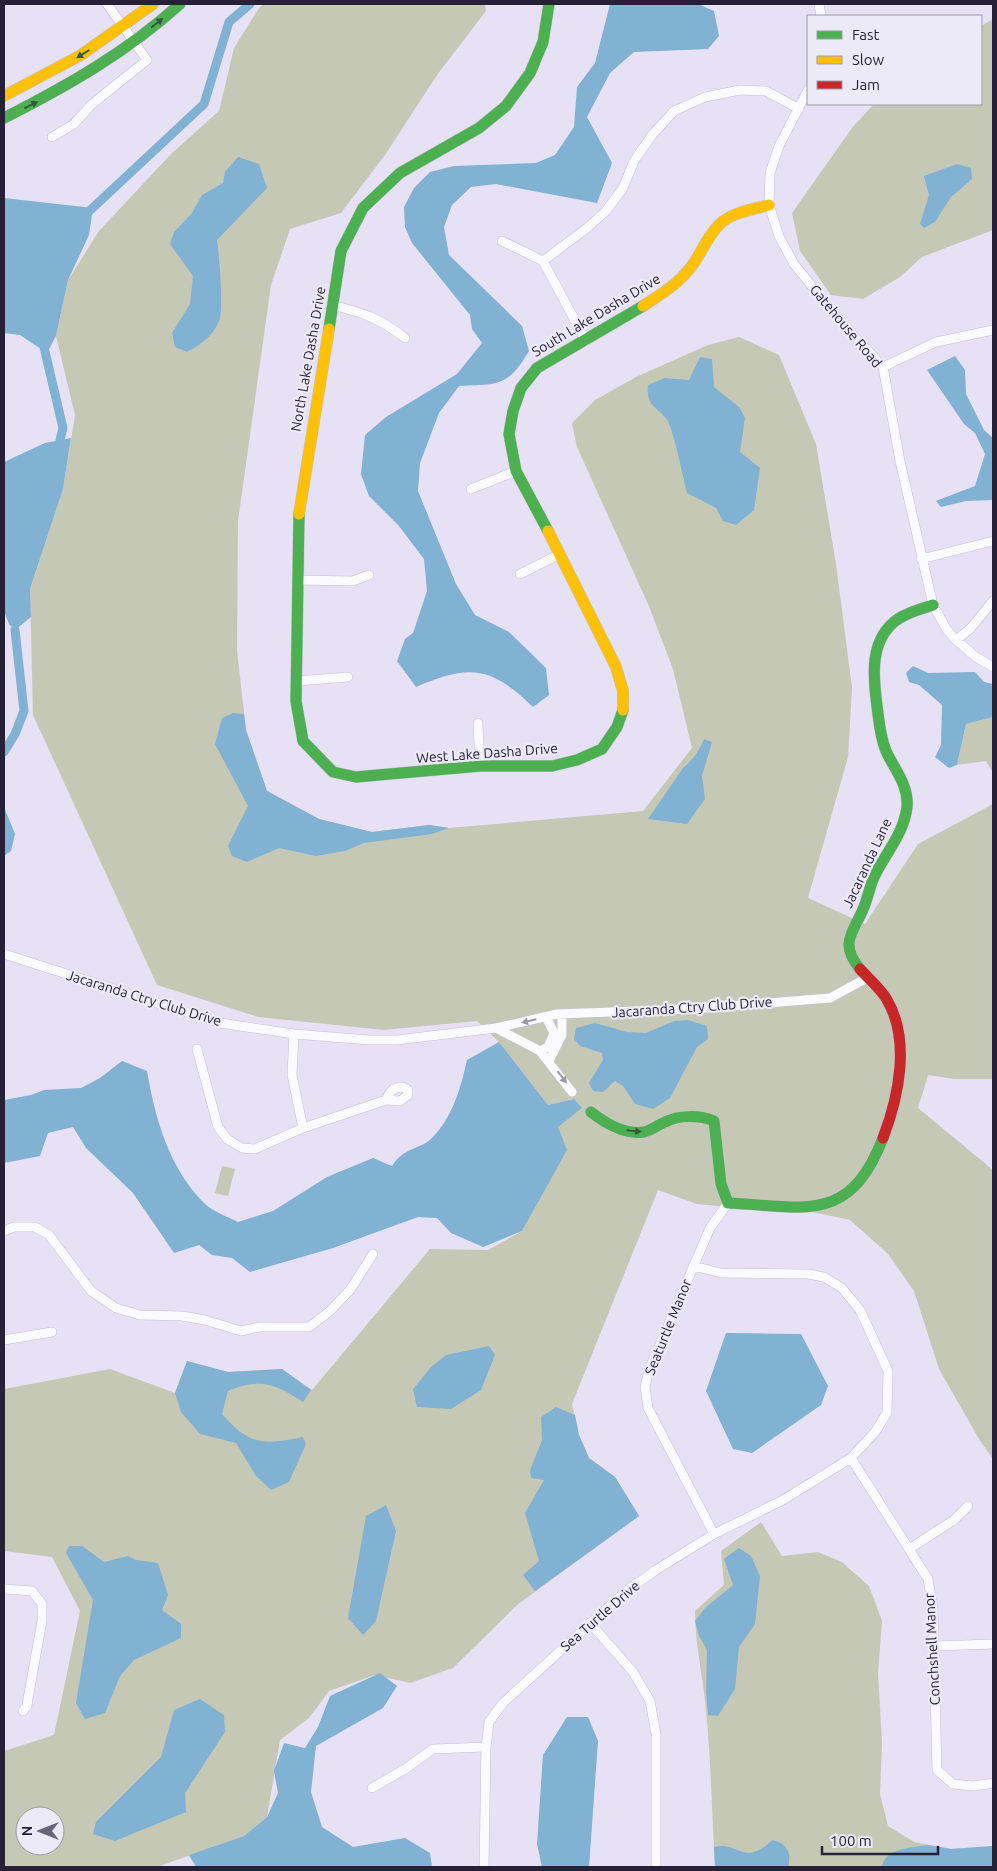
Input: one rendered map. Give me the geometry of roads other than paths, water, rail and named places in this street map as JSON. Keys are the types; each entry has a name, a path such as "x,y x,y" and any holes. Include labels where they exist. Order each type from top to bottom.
{"street":[{"path":"52,138 74,124 91,105 147,60 108,4"},
{"path":"4,96 46,76 124,28 153,4"},
{"path":"4,118 83,75 134,42 180,4"},
{"name":"North Lake Dasha Drive","path":"356,777 333,772 323,764 303,741 296,701 298,681 298,521 341,252 362,208 400,173 480,128 506,106 530,73 543,42 549,4"},
{"path":"543,261 606,211 623,188 638,155 652,135 674,111 705,97 740,90 766,92 799,109"},
{"name":"Gatehouse Road","path":"807,92 779,146 770,173 769,206 779,236 794,264 837,317 883,367 933,605 947,630 956,640 976,657 993,666"},
{"name":"South Lake Dasha Drive","path":"623,709 623,690 616,667 516,471 509,434 521,388 536,368 586,341 668,290 691,267 707,240 722,222 734,214 769,206"},
{"path":"502,241 543,261 586,341"},
{"path":"332,305 361,312 381,320 405,338"},
{"path":"883,367 936,342 993,330"},
{"path":"471,489 516,471"},
{"path":"922,559 993,541"},
{"path":"520,574 560,554"},
{"path":"298,580 353,581 369,575"},
{"path":"956,640 970,629 993,600"},
{"name":"Jacaranda Lane","path":"728,1203 768,1205 793,1209 830,1204 850,1190 871,1166 884,1134 894,1099 900,1064 896,1019 887,1000 874,983 860,971 849,950 849,932 863,910 873,880 902,825 907,806 905,785 883,743 872,671 878,643 894,622 933,605"},
{"path":"298,681 348,677"},
{"name":"West Lake Dasha Drive","path":"356,777 480,766 552,766 577,760 602,748 617,727 623,709"},
{"path":"478,723 480,766"},
{"name":"Jacaranda Ctry Club Drive","path":"4,954 220,1024 294,1034 397,1040 496,1028 562,1014 702,1008 830,998 868,978"},
{"path":"549,1061 562,1035 562,1014"},
{"path":"540,1051 548,1046 554,1033 552,1024 546,1017"},
{"path":"496,1028 540,1051 572,1092"},
{"path":"294,1034 292,1075 304,1128"},
{"path":"197,1049 218,1127 227,1139 242,1148 256,1149 304,1128 386,1100"},
{"path":"590,1112 602,1121 622,1130 642,1132 670,1120 707,1116 714,1121 721,1184 728,1203"},
{"name":"Seaturtle Manor","path":"714,1534 648,1408 645,1387 649,1370 710,1228 728,1203"},
{"path":"4,1231 14,1227 34,1227 49,1235 91,1291 116,1308 140,1314 182,1316 205,1320 241,1331 259,1327 309,1327 330,1311 350,1290 373,1254"},
{"name":"Sea Turtle Drive","path":"484,1867 486,1747 489,1722 503,1703 590,1623 656,1570 714,1534 783,1500 852,1458 875,1432 888,1413 888,1371 860,1310 842,1288 824,1277 808,1274 721,1273 693,1266"},
{"path":"4,1340 52,1332"},
{"name":"Conchshell Manor","path":"852,1458 928,1579 933,1608 937,1770 953,1784 974,1786 993,1784"},
{"path":"909,1549 954,1520 968,1506"},
{"path":"4,1589 32,1591 42,1604 42,1621 28,1699 22,1710"},
{"path":"590,1623 633,1672 650,1701 656,1734 656,1867"},
{"path":"934,1646 993,1644"},
{"path":"372,1788 406,1769 433,1749 486,1747"}],"water":[{"path":"610,4 698,4 714,11 719,36 708,49 634,52 610,73 587,117 612,163 597,203 496,184 471,187 452,205 444,227 449,255 522,326 529,351 514,372 500,382 459,386 439,413 420,463 418,491 456,584 475,615 509,632 546,668 549,695 533,707 504,683 479,673 465,672 416,687 397,661 405,639 413,633 427,591 424,559 399,526 369,496 361,474 365,435 386,417 457,374 482,343 472,329 470,315 412,243 405,227 404,207 414,188 430,172 454,166 536,163 555,155 574,127 577,87 595,63"},
{"path":"238,157 259,164 267,188 217,240 221,294 219,321 214,331 206,340 187,352 175,347 172,333 190,304 193,276 170,244 174,232 192,213 202,195 223,183 225,172"},
{"path":"957,164 971,168 972,179 951,197 935,222 924,228 920,224 929,195 924,176"},
{"path":"4,198 93,208 89,235 68,280 56,336 47,353 20,335 4,333"},
{"path":"955,356 965,370 966,394 984,430 993,438 993,500 966,501 941,507 936,501 975,486 985,454 975,433 964,424 927,370"},
{"path":"700,357 712,359 714,387 739,407 745,418 740,452 760,468 754,510 736,525 723,521 716,508 687,493 675,443 667,420 650,402 649,398 648,385 665,378 689,380"},
{"path":"71,438 63,489 30,589 31,617 15,630 9,624 4,611 4,462 45,443"},
{"path":"913,666 928,673 975,672 984,682 993,684 993,717 966,724 957,765 949,768 935,757 941,745 942,705 919,685 909,682 906,673"},
{"path":"233,713 244,714 246,730 267,791 319,819 372,832 429,825 449,828 432,834 364,843 345,851 316,856 279,848 247,862 232,856 228,846 248,806 215,744 222,718"},
{"path":"704,739 712,742 702,776 705,799 687,824 648,819 683,768 695,755"},
{"path":"4,807 15,834 11,851 4,856"},
{"path":"688,1020 707,1026 708,1039 697,1047 670,1098 653,1109 635,1104 623,1086 615,1081 603,1092 593,1091 589,1083 603,1060 602,1053 580,1046 574,1039 576,1028 595,1023 627,1032 646,1033 674,1021"},
{"path":"499,1042 548,1105 574,1099 582,1108 558,1127 567,1150 522,1231 483,1247 451,1233 437,1218 418,1217 333,1248 250,1272 232,1258 212,1255 199,1245 174,1253 133,1193 86,1148 73,1127 48,1133 40,1156 4,1163 4,1100 31,1095 44,1090 81,1088 100,1078 122,1061 147,1071 159,1124 165,1142 181,1174 207,1206 238,1222 273,1211 327,1177 373,1158 392,1166 402,1155 428,1141 440,1129 451,1111 459,1091 467,1060"},
{"path":"726,1333 801,1334 828,1386 821,1405 752,1453 733,1449 706,1391"},
{"path":"489,1346 495,1355 481,1390 451,1409 417,1407 413,1389 431,1367 446,1355"},
{"path":"187,1361 228,1372 282,1369 311,1390 303,1402 284,1390 267,1384 240,1387 228,1391 222,1414 241,1432 258,1440 267,1442 303,1437 306,1444 289,1482 271,1490 256,1476 236,1443 200,1434 181,1412 175,1393"},
{"path":"556,1407 575,1415 579,1435 589,1458 615,1477 639,1516 535,1591 523,1575 539,1561 525,1513 544,1480 531,1478 530,1470 542,1440 541,1417"},
{"path":"386,1505 396,1531 376,1621 363,1635 348,1618 366,1516"},
{"path":"69,1546 82,1546 104,1562 128,1556 136,1560 158,1563 168,1595 162,1610 181,1624 181,1638 134,1660 120,1676 105,1713 85,1719 76,1703 93,1600 66,1553"},
{"path":"739,1548 751,1556 760,1576 755,1624 739,1647 735,1689 718,1716 708,1715 706,1691 707,1650 699,1636 695,1621 705,1608 733,1585 724,1559"},
{"path":"380,1673 397,1686 383,1708 316,1746 311,1792 322,1827 353,1847 405,1838 430,1853 432,1867 196,1867 189,1855 244,1836 267,1817 278,1793 274,1771 284,1743 305,1748 318,1727 330,1696"},
{"path":"200,1699 224,1715 225,1732 185,1793 186,1812 115,1841 93,1834 96,1822 161,1757 174,1710"},
{"path":"567,1717 588,1717 598,1741 589,1867 542,1867 537,1844 543,1755"},
{"path":"772,1840 777,1841 787,1849 789,1853 788,1867 715,1867 714,1847 730,1847 748,1853 762,1848"},
{"path":"928,1845 951,1849 993,1846 993,1867 882,1867 884,1860 894,1852"}],"waterway":[{"path":"84,216 204,104 229,22 250,4"},
{"path":"43,343 63,428 60,440"},
{"path":"4,752 15,734 24,711 15,630"}]}
